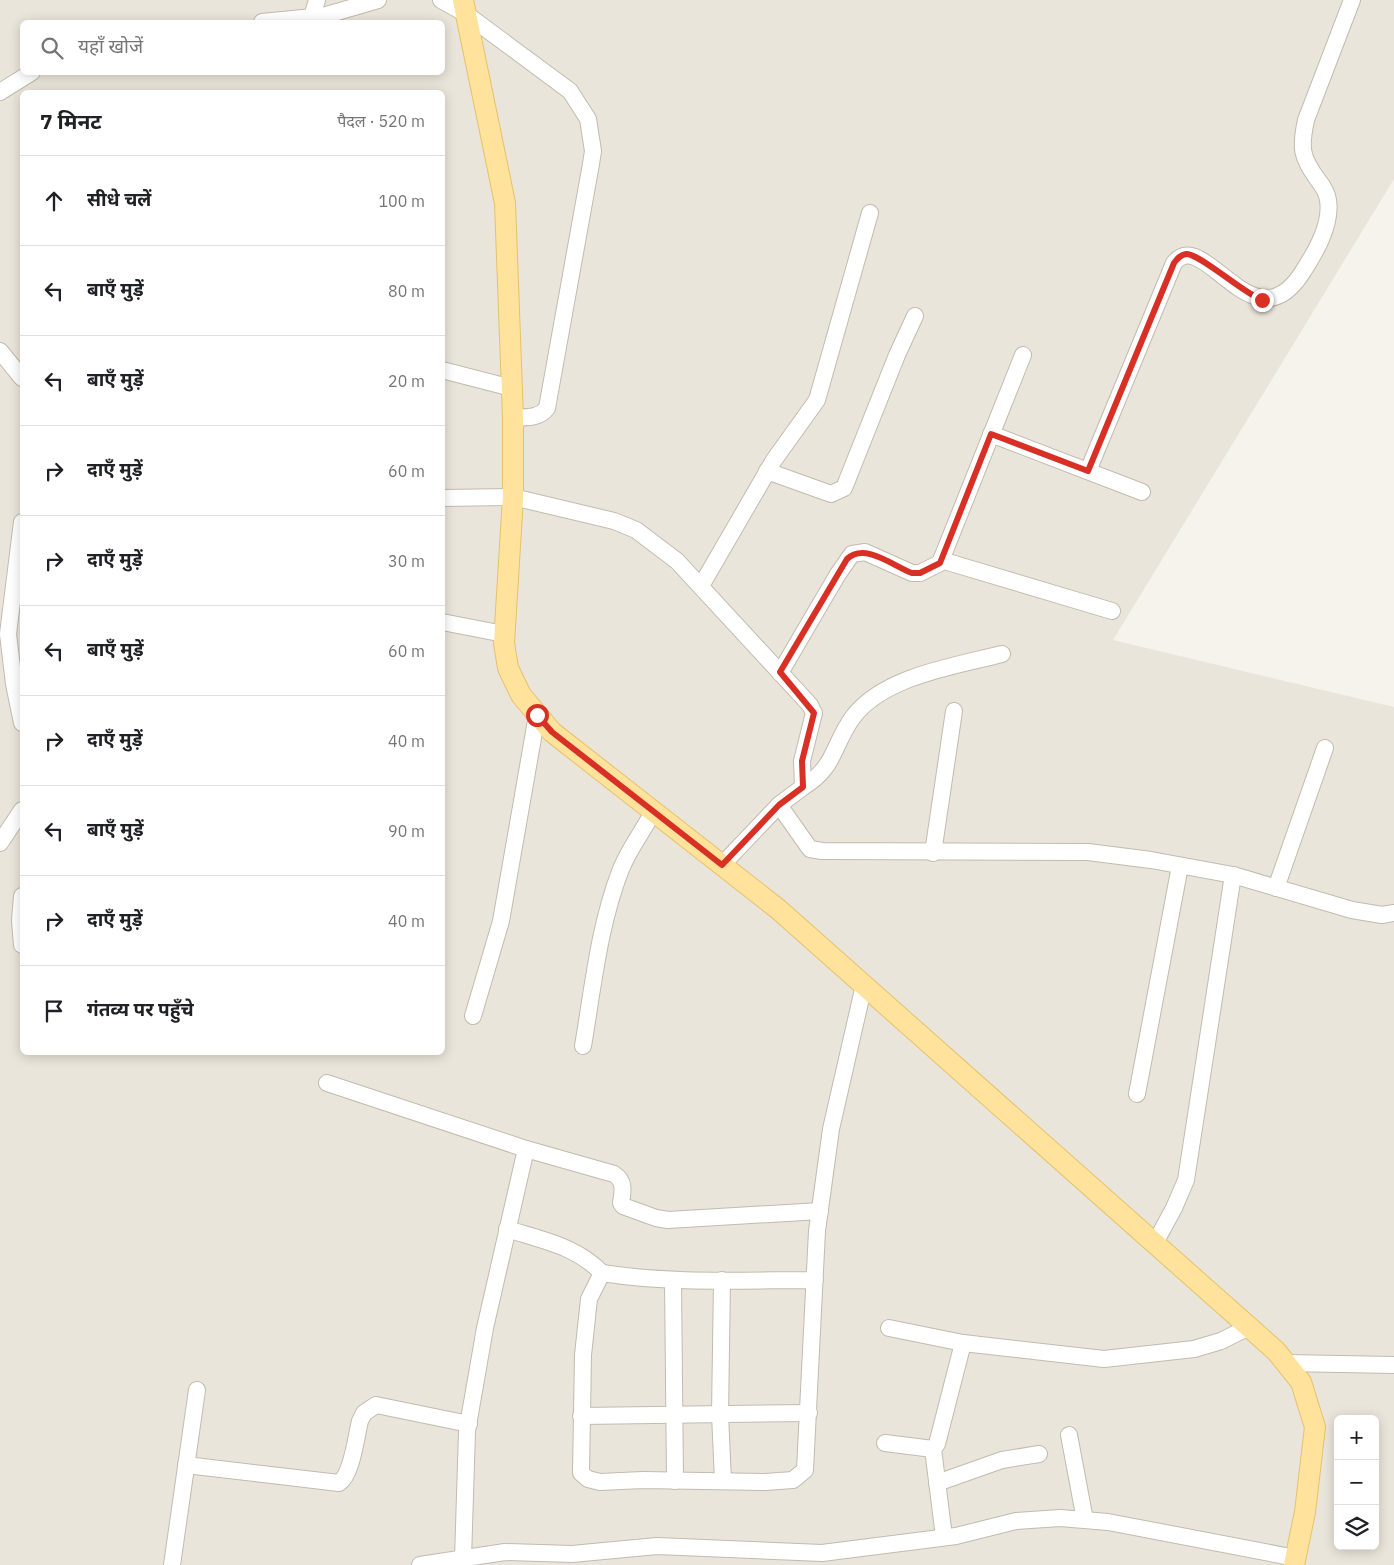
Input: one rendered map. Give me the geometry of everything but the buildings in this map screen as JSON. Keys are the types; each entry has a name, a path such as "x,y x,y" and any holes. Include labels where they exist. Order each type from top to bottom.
{"main road":[{"path":"464,7 505,203 513,418 513,497 504,634 508,668 521,695 552,732 778,909 1276,1350 1301,1382 1315,1427 1305,1512 1295,1561"}],"street":[{"path":"312,17 317,0"},
{"path":"282,20 312,17 371,4 378,0"},
{"path":"441,0 464,7 570,91 588,119 593,151 546,408 541,414 532,417 513,418"},
{"path":"1088,471 1170,272 1178,257 1188,254 1198,258 1233,284 1256,298 1268,300 1279,297 1291,288 1313,257 1326,220 1328,198 1303,156 1302,140 1306,120 1352,0"},
{"path":"0,92 27,75"},
{"path":"701,586 767,471 817,400 870,213"},
{"path":"767,471 831,494 844,488 897,355 915,316"},
{"path":"0,350 20,375"},
{"path":"780,672 838,574 852,554 865,552 912,573 928,570 942,560 1023,355"},
{"path":"445,371 512,388"},
{"path":"991,434 1142,492"},
{"path":"445,498 513,497 614,521 636,530 677,561 780,672 814,713 802,761 803,787"},
{"path":"20,535 4,635 20,713"},
{"path":"942,560 1112,611"},
{"path":"445,623 504,634"},
{"path":"722,865 779,805 816,779 828,766 838,741 854,716 877,696 902,682 1002,654"},
{"path":"933,853 954,711"},
{"path":"473,1016 501,921 537,715"},
{"path":"1276,888 1325,748"},
{"path":"779,805 810,849 822,851 933,853 1088,852 1233,875 1352,910 1382,915 1394,913"},
{"path":"583,1046 599,953 612,898 622,867 653,812"},
{"path":"0,843 20,813"},
{"path":"1137,1094 1180,866"},
{"path":"1155,1244 1186,1180 1233,875"},
{"path":"602,1272 589,1299 583,1355 581,1473 588,1479 600,1482 765,1482 793,1480 801,1474 806,1462 820,1211 831,1129 864,985"},
{"path":"327,1083 526,1149 614,1174 620,1178 623,1184 621,1203 623,1206 656,1218 687,1220 820,1211"},
{"path":"463,1559 468,1424 485,1328 526,1149"},
{"path":"508,1229 573,1250 589,1260 602,1272 628,1277 673,1280 815,1280"},
{"path":"673,1280 675,1481"},
{"path":"722,1280 720,1414 722,1481"},
{"path":"889,1328 962,1343 1104,1360 1194,1349 1222,1341 1249,1327"},
{"path":"944,1537 933,1449 940,1436 962,1343"},
{"path":"1286,1363 1394,1365"},
{"path":"172,1565 197,1390"},
{"path":"186,1465 339,1483 344,1480 348,1471 360,1421 364,1413 376,1405 468,1424"},
{"path":"581,1416 809,1413"},
{"path":"1069,1435 1086,1520"},
{"path":"885,1443 933,1449"},
{"path":"937,1483 1002,1460 1039,1454"},
{"path":"420,1565 505,1552 572,1554 657,1546 822,1553 839,1558 1016,1521 1060,1518 1086,1520 1219,1541 1295,1561"}],"shaded area":[{"path":"0,0 1394,0 1394,179 1113,640 1394,707 1394,1565 0,1565"}],"route":[{"path":"537,715 552,732 722,865 779,805 803,787 802,761 814,720 814,713 810,705 780,672 847,559 852,554 865,552 912,573 920,573 940,563 947,550 991,434 1088,471 1178,257 1185,254 1193,255 1233,284 1262,300"}]}
